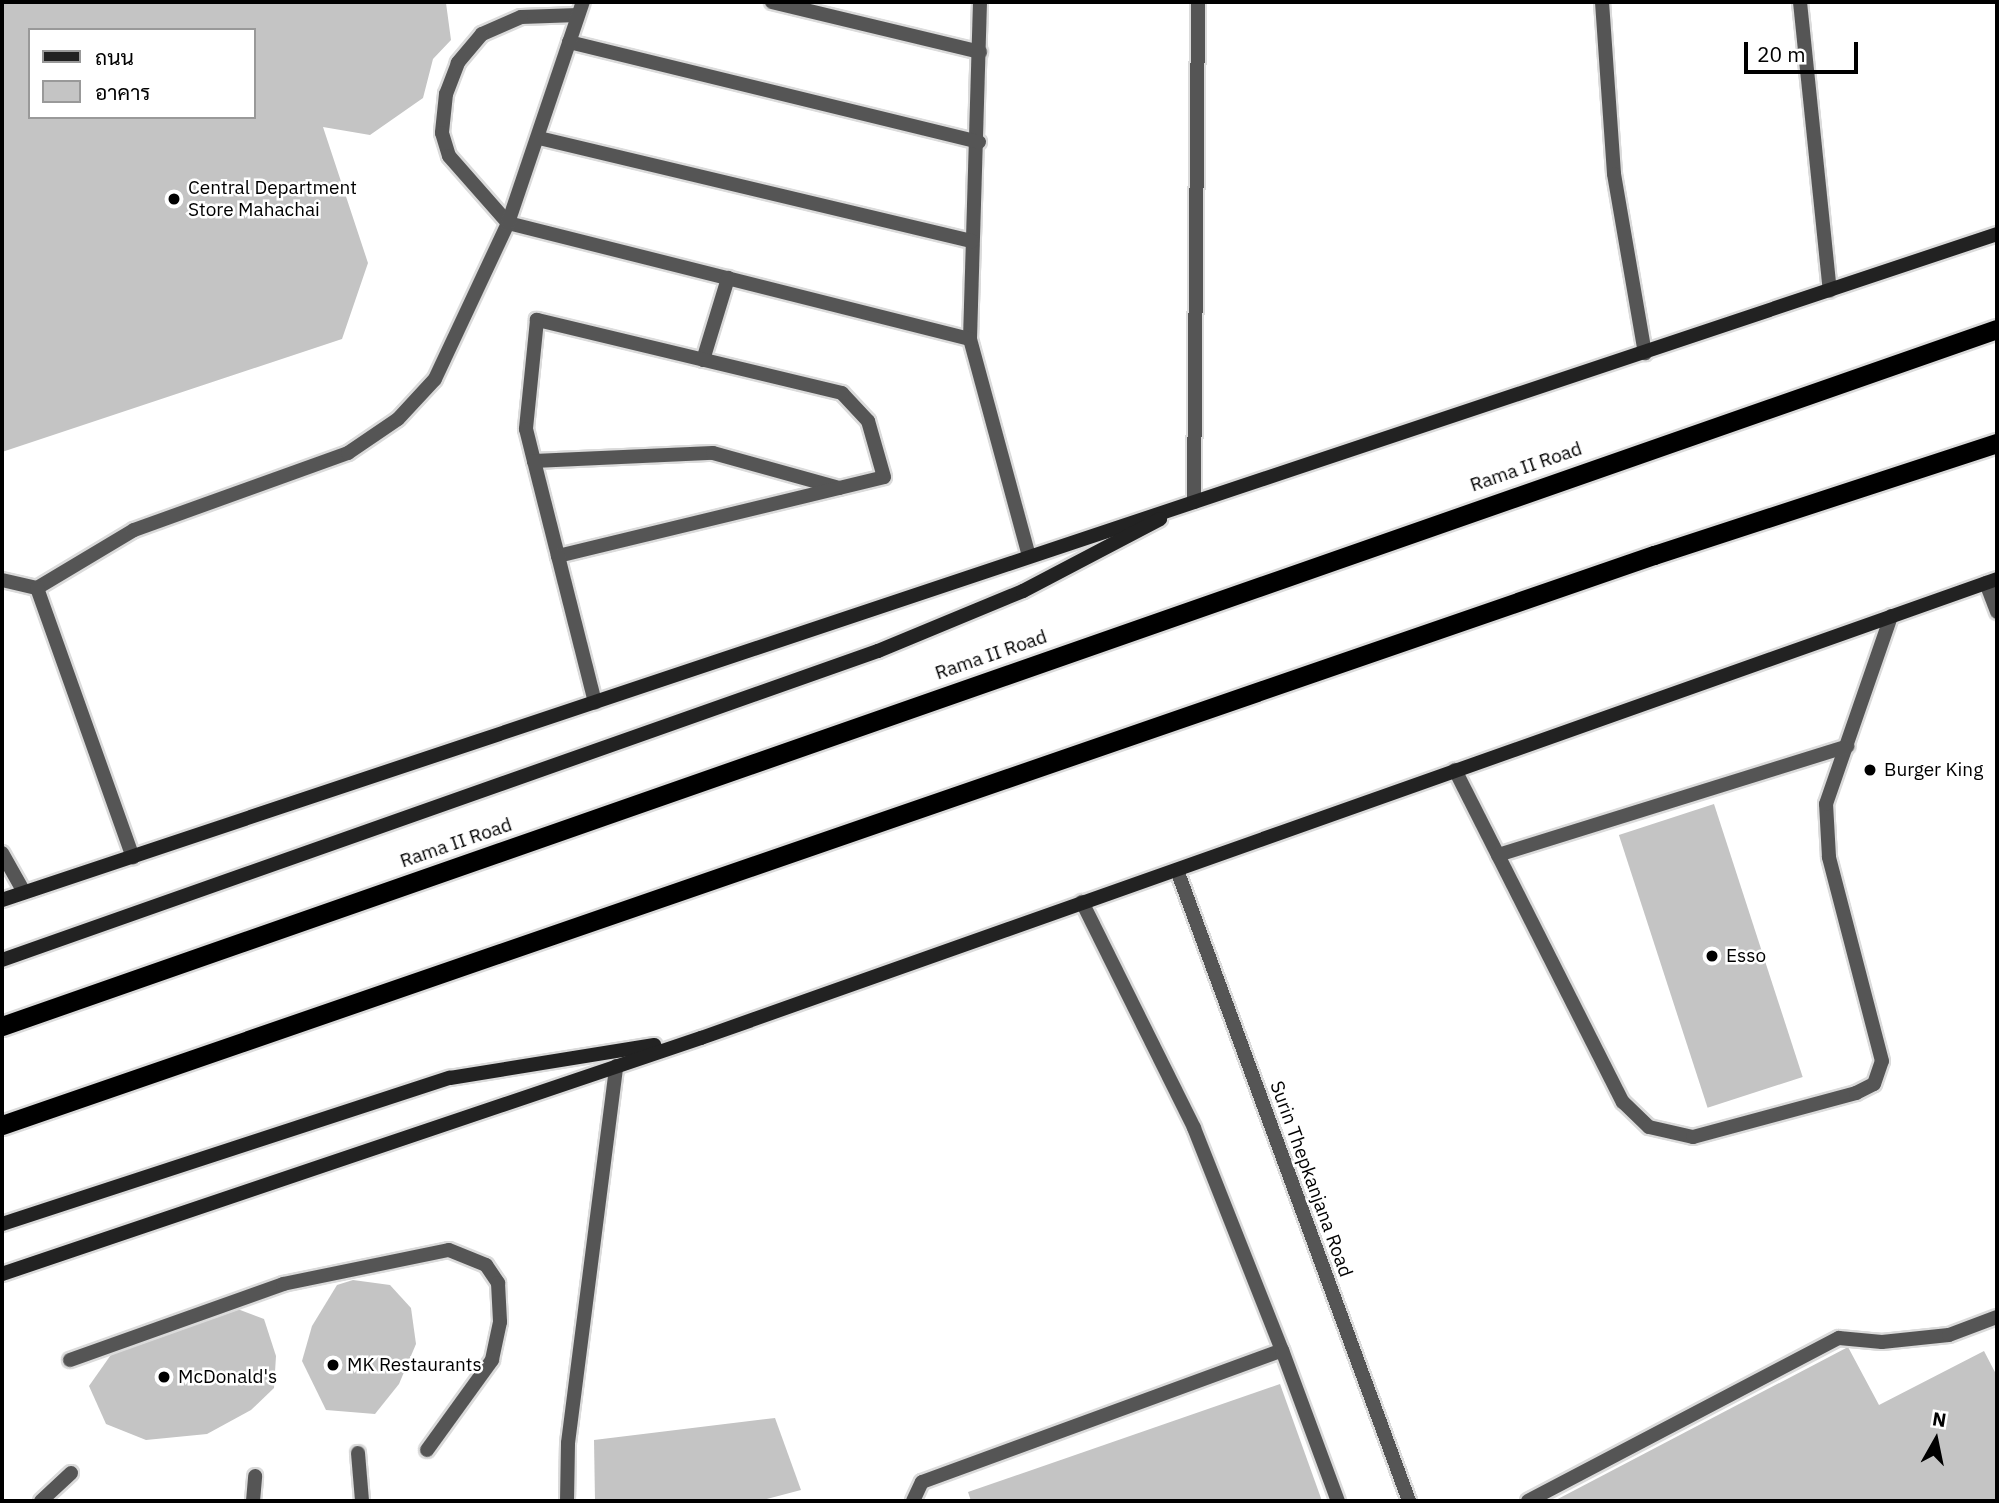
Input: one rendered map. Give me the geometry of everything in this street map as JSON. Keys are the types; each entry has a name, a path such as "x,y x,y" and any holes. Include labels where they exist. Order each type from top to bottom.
{"highway":[{"name":"Rama II Road","path":"2,1026 1997,329"},
{"path":"2,1125 1654,555 1997,443"}],"main road":[{"path":"2,900 1028,554 1194,502 1997,234"},
{"path":"2,960 878,652 1023,590 1194,502"},
{"path":"2,1274 701,1038 1992,581"},
{"path":"2,1224 450,1078 701,1038"}],"street":[{"path":"772,2 980,52"},
{"path":"980,2 979,142 972,241 970,339 1028,554"},
{"path":"1194,502 1198,2"},
{"path":"1602,2 1614,174 1645,353"},
{"path":"1800,2 1830,290"},
{"path":"2,580 37,587 134,530 348,453 398,419 435,379 508,223 580,8 521,17 482,34 458,63 446,94 442,133 449,156 508,223 970,339"},
{"path":"569,43 979,142"},
{"path":"538,138 972,241"},
{"path":"704,360 728,278"},
{"path":"558,556 884,477 868,421 842,393 537,320 526,429 558,556 595,702"},
{"path":"534,461 712,453 839,488"},
{"path":"1992,581 1997,612"},
{"path":"37,587 133,856"},
{"path":"1455,770 1623,1102 1650,1127 1693,1138 1856,1093 1874,1084 1882,1061 1829,857 1826,804 1891,617"},
{"path":"1498,855 1847,746"},
{"path":"2,853 24,892"},
{"name":"Surin Thepkanjana Road","path":"1177,870 1409,1501"},
{"path":"1082,902 1194,1128 1282,1350 1338,1501"},
{"path":"567,1501 568,1443 616,1066"},
{"path":"70,1360 282,1284 449,1250 486,1265 498,1283 500,1322 492,1360 427,1450"},
{"path":"1528,1501 1839,1338 1882,1342 1949,1335 1997,1317"},
{"path":"913,1501 922,1482 1282,1350"},
{"path":"358,1453 362,1501"},
{"path":"41,1501 71,1473"},
{"path":"253,1501 255,1476"}],"building":[{"name":"Central Department Store Mahachai","path":"2,2 446,3 451,40 433,59 423,98 370,135 323,127 368,263 342,339 2,452"},
{"name":"Esso","path":"1714,804 1803,1077 1708,1108 1619,835"},
{"path":"353,1280 390,1285 411,1308 416,1344 399,1384 375,1414 326,1410 302,1361 312,1326 337,1285"},
{"path":"227,1305 264,1319 276,1356 274,1388 251,1410 207,1434 146,1440 106,1424 89,1386 115,1349"},
{"path":"1848,1347 1879,1405 1984,1351 1997,1376 1997,1501 1554,1501"},
{"path":"1280,1384 1322,1501 971,1501 968,1492"},
{"path":"775,1418 801,1490 759,1501 595,1501 594,1440"}],"place":[{"name":"Central Department Store Mahachai","path":"174,199"},
{"name":"Burger King","path":"1870,770"},
{"name":"Esso","path":"1712,956"},
{"name":"MK Restaurants","path":"333,1365"},
{"name":"McDonald's","path":"164,1377"}]}
